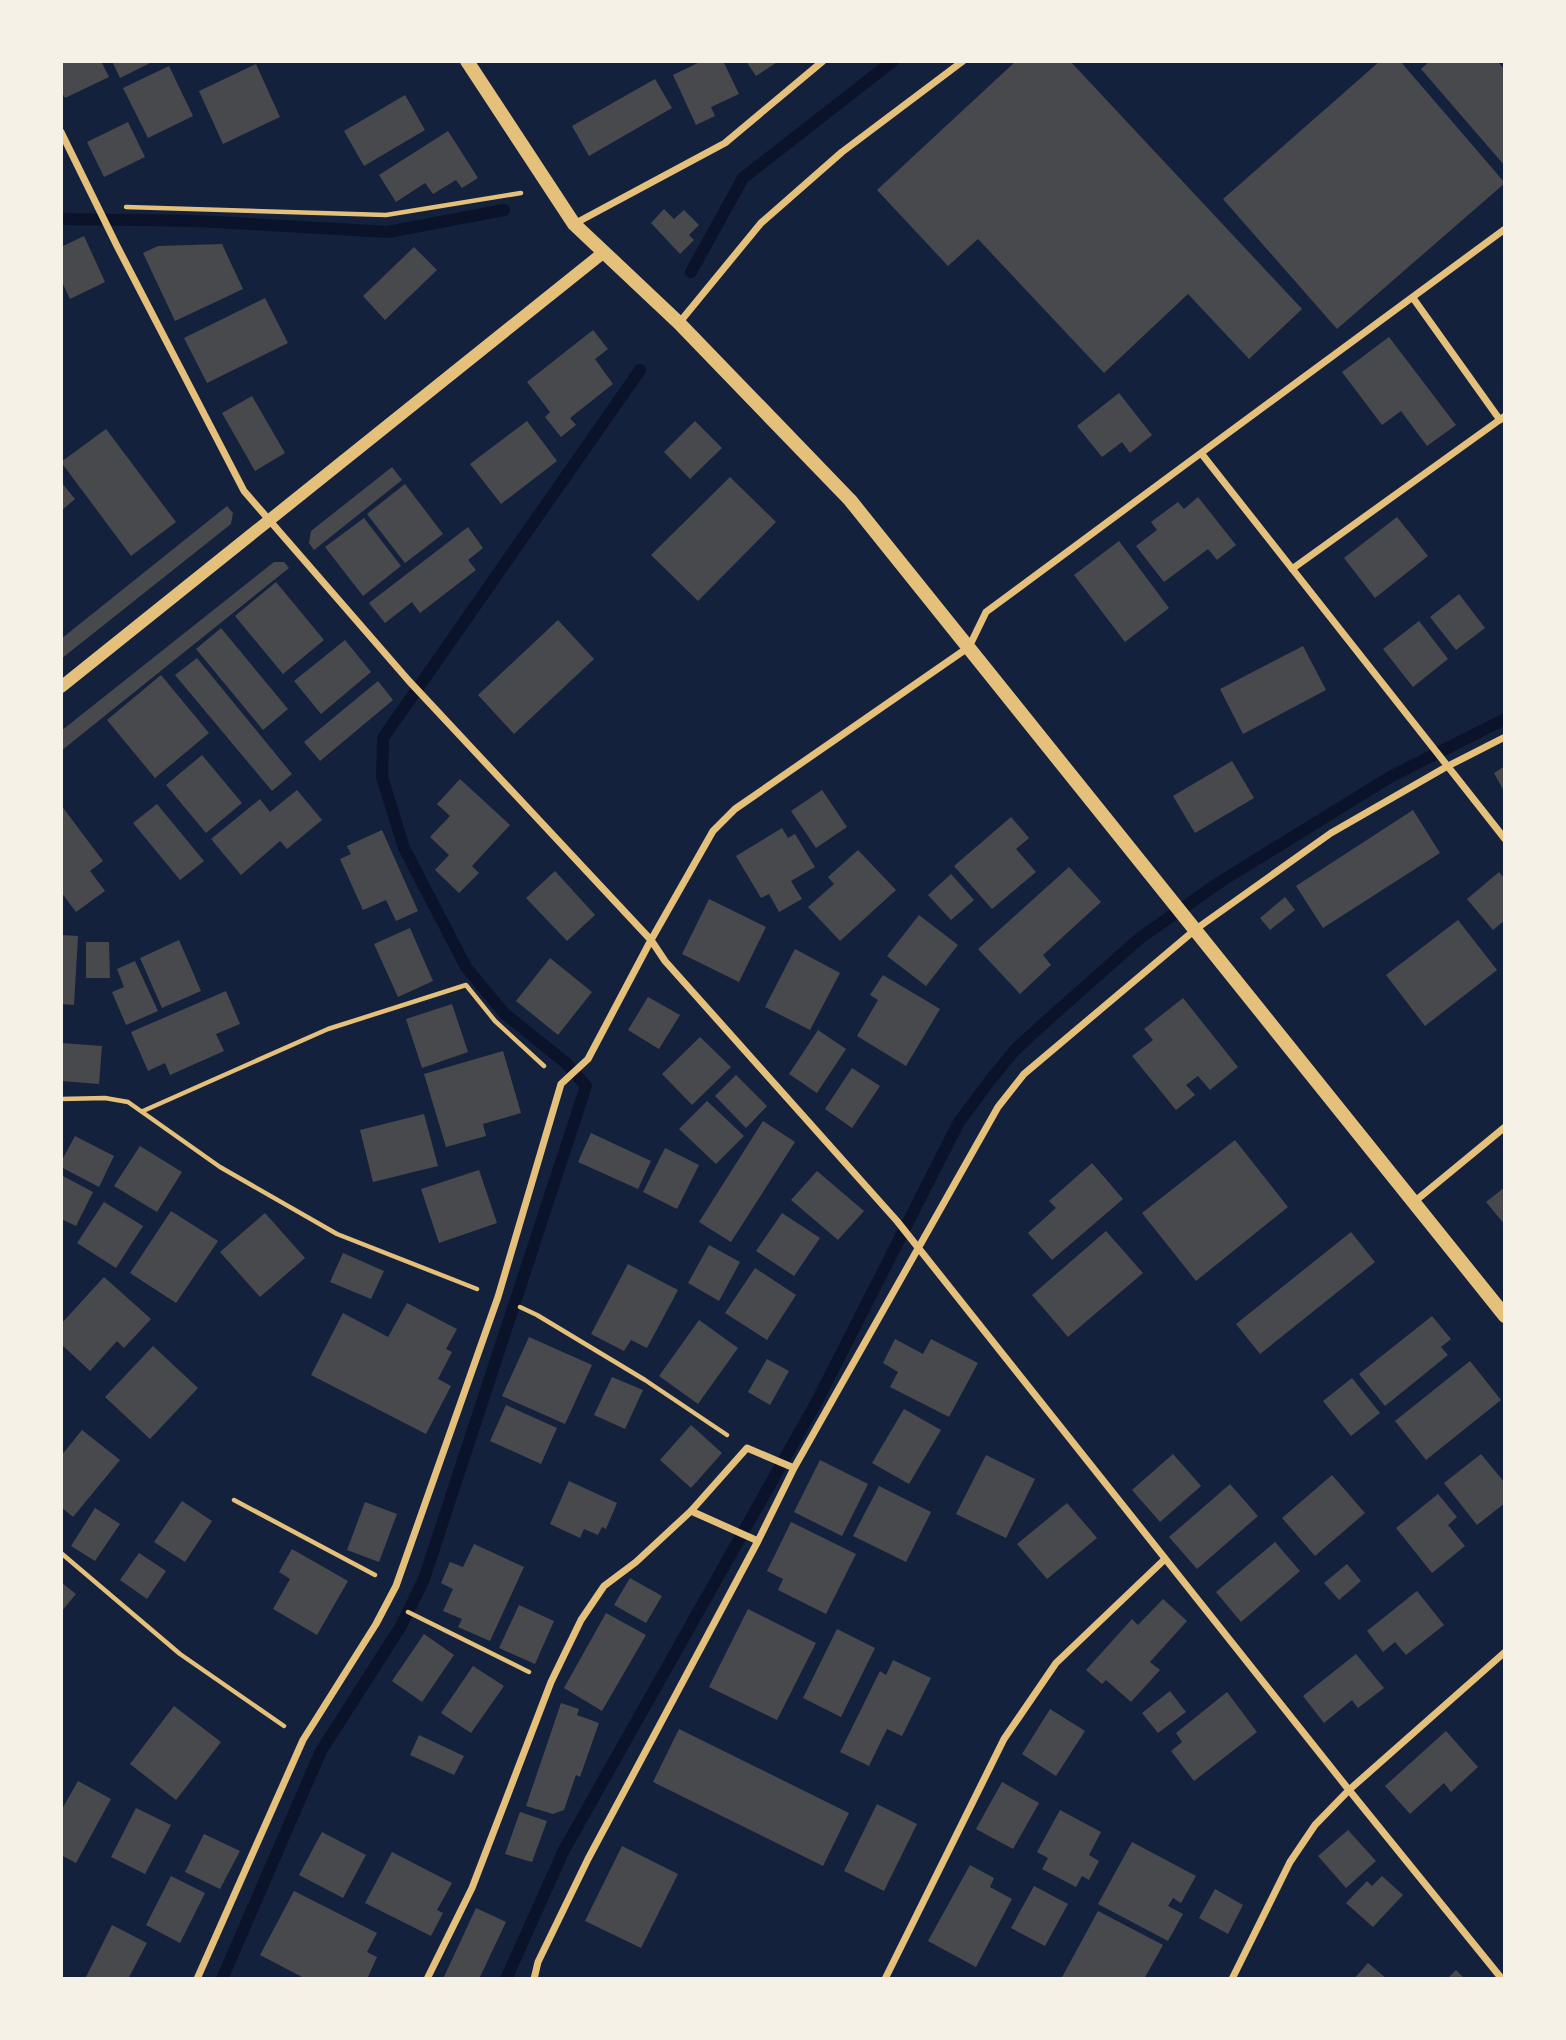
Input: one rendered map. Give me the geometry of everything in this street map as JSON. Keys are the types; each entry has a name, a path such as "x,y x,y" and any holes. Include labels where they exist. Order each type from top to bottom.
{"main road":[{"path":"467,61 574,224 678,323 850,500 1505,1316"}],"street":[{"path":"574,224 725,143 823,61"},
{"path":"678,323 761,223 842,152 964,61"},
{"path":"61,132 244,491 409,681 651,940 665,961 897,1221 1502,1979"},
{"path":"197,1979 303,1740 376,1624 396,1586 498,1297 561,1084 589,1059 651,940 713,831 735,809 969,647 986,612 1505,229"},
{"path":"61,687 604,252"},
{"path":"1292,569 1502,418 1413,298"},
{"path":"1201,453 1439,759 1505,839"},
{"path":"534,1979 538,1962 588,1859 758,1541 794,1468 998,1107 1024,1074 1196,929 1331,833 1446,767 1505,737"},
{"path":"1413,1202 1505,1127"},
{"path":"427,1979 472,1888 551,1682 581,1620 604,1586 636,1562 691,1511 747,1448 794,1468"},
{"path":"691,1511 758,1541"},
{"path":"884,1979 1004,1739 1056,1663 1165,1559"},
{"path":"1232,1979 1290,1862 1315,1825 1349,1790 1505,1652"}],"path":[{"path":"97,206 386,215 548,188"},
{"path":"142,1111 328,1029 466,985 495,1020 536,1056 561,1084"},
{"path":"61,1099 105,1098 128,1102 220,1167 337,1234 498,1297"},
{"path":"537,1315 645,1380 747,1448"},
{"path":"234,1500 396,1586"},
{"path":"61,1553 180,1654 303,1740"},
{"path":"417,1618 551,1682"}],"building":[{"path":"101,61 109,77 65,98 61,91 61,63"},
{"path":"112,61 154,61 120,78"},
{"path":"702,61 723,61 739,94 711,107 715,116 696,125 673,75"},
{"path":"746,61 779,61 756,76"},
{"path":"1016,61 1070,61 1302,309 1249,359 1188,294 1104,373 978,239 948,266 877,190"},
{"path":"1380,61 1400,61 1505,183 1337,329 1223,199"},
{"path":"1430,61 1497,61 1505,70 1505,166 1421,69"},
{"path":"256,64 280,117 223,144 199,91"},
{"path":"169,66 193,116 148,138 123,88"},
{"path":"655,79 672,108 589,156 572,126"},
{"path":"405,95 425,130 364,166 344,131"},
{"path":"128,122 145,157 104,177 87,142"},
{"path":"448,131 478,178 462,188 456,180 433,194 425,183 396,202 379,175"},
{"path":"664,209 674,219 684,210 699,225 689,235 694,240 680,254 651,223"},
{"path":"84,236 105,282 70,299 61,280 61,247"},
{"path":"222,244 243,289 175,321 143,253 158,246"},
{"path":"414,247 437,270 385,320 363,296"},
{"path":"265,298 288,343 207,383 184,338"},
{"path":"593,330 608,349 595,359 613,384 570,418 576,425 561,437 545,417 550,412 527,382"},
{"path":"1389,337 1456,425 1427,446 1401,411 1382,425 1342,372"},
{"path":"1119,393 1152,435 1130,453 1122,442 1102,457 1077,426"},
{"path":"252,396 285,453 255,471 222,413"},
{"path":"527,421 557,461 501,504 470,464"},
{"path":"695,421 722,448 690,479 664,452"},
{"path":"106,429 176,522 131,556 61,462"},
{"path":"392,467 402,480 314,550 309,543 311,531"},
{"path":"730,477 776,522 698,601 651,555"},
{"path":"61,482 75,499 61,511"},
{"path":"405,484 443,534 405,563 367,514"},
{"path":"1198,497 1236,545 1217,560 1208,549 1164,582 1136,546 1157,530 1151,522 1178,502 1184,509"},
{"path":"227,506 233,513 231,524 61,659 61,639"},
{"path":"1397,517 1428,556 1375,598 1344,558"},
{"path":"364,518 401,566 363,596 325,547"},
{"path":"468,527 483,548 468,560 476,570 420,613 412,602 385,623 369,603"},
{"path":"1119,541 1169,608 1125,642 1074,575"},
{"path":"274,562 284,562 289,568 61,751 61,731"},
{"path":"276,582 324,640 283,674 235,616"},
{"path":"1459,594 1485,628 1456,650 1430,617"},
{"path":"558,620 594,659 514,734 478,695"},
{"path":"1419,621 1448,659 1413,687 1383,649"},
{"path":"221,628 288,709 263,730 196,649"},
{"path":"345,640 371,672 321,714 294,681"},
{"path":"1303,646 1326,690 1243,734 1220,689"},
{"path":"197,658 292,774 272,791 175,675"},
{"path":"161,675 209,733 155,778 107,720"},
{"path":"378,681 393,700 320,761 304,742"},
{"path":"202,755 242,803 206,833 166,785"},
{"path":"1232,761 1254,798 1195,833 1173,796"},
{"path":"1505,766 1505,793 1494,773"},
{"path":"460,779 510,825 472,866 479,873 459,893 435,870 449,855 430,837 450,816 437,804"},
{"path":"297,790 322,820 287,849 280,841 241,875 211,839 260,799 270,812"},
{"path":"822,790 847,827 816,848 791,811"},
{"path":"157,804 204,861 180,880 133,823"},
{"path":"61,805 103,861 90,871 105,891 76,912 61,892"},
{"path":"1413,810 1440,853 1323,928 1296,886"},
{"path":"1011,817 1029,838 1016,849 1036,872 992,909 954,866"},
{"path":"782,828 788,838 795,834 815,867 791,881 802,899 779,912 769,894 761,898 736,856"},
{"path":"382,830 418,911 396,921 386,900 363,910 340,859 351,854 347,846"},
{"path":"858,850 896,890 840,941 808,907 834,884 828,877"},
{"path":"1069,867 1101,902 1043,955 1051,965 1020,994 978,949"},
{"path":"555,871 595,915 567,941 526,898"},
{"path":"1499,872 1505,879 1505,920 1493,930 1467,899"},
{"path":"951,874 974,900 951,920 928,895"},
{"path":"1285,897 1295,910 1270,930 1260,918"},
{"path":"709,899 766,927 739,982 682,954"},
{"path":"919,915 958,945 926,986 887,956"},
{"path":"1458,920 1497,970 1425,1026 1386,975"},
{"path":"410,928 433,981 398,997 374,944"},
{"path":"61,935 78,936 74,1005 61,1004"},
{"path":"179,940 201,991 162,1008 140,958"},
{"path":"86,942 109,942 110,978 86,978"},
{"path":"795,949 840,973 810,1030 765,1007"},
{"path":"550,958 592,992 558,1035 516,1001"},
{"path":"135,961 158,1011 126,1025 112,992 124,987 117,969"},
{"path":"883,975 940,1009 906,1066 857,1036 878,1000 870,995"},
{"path":"226,991 240,1024 216,1034 224,1051 170,1075 165,1063 148,1071 131,1032"},
{"path":"648,997 680,1015 659,1049 628,1030"},
{"path":"1183,998 1238,1067 1210,1090 1198,1076 1186,1085 1195,1095 1176,1110 1132,1056 1153,1040 1144,1029"},
{"path":"452,1004 468,1052 422,1068 406,1019"},
{"path":"818,1030 846,1049 817,1093 789,1074"},
{"path":"700,1037 731,1067 692,1105 662,1074"},
{"path":"61,1043 102,1046 99,1084 61,1081"},
{"path":"503,1051 521,1113 483,1124 486,1136 446,1147 424,1074"},
{"path":"852,1068 880,1086 852,1128 825,1109"},
{"path":"736,1075 767,1106 746,1128 715,1096"},
{"path":"707,1101 744,1136 716,1164 679,1129"},
{"path":"424,1114 438,1166 373,1182 360,1130"},
{"path":"763,1121 795,1142 731,1242 699,1222"},
{"path":"591,1133 651,1161 638,1189 578,1162"},
{"path":"75,1136 114,1156 99,1187 61,1167"},
{"path":"1235,1140 1288,1207 1196,1281 1142,1213"},
{"path":"140,1146 182,1172 157,1212 114,1186"},
{"path":"665,1148 699,1165 677,1209 643,1192"},
{"path":"1092,1163 1123,1199 1052,1260 1028,1233 1056,1208 1049,1201"},
{"path":"479,1170 497,1223 439,1243 421,1189"},
{"path":"817,1171 864,1211 838,1240 791,1200"},
{"path":"61,1175 93,1192 76,1226 61,1219"},
{"path":"1505,1187 1505,1225 1486,1202"},
{"path":"104,1202 143,1226 116,1268 77,1243"},
{"path":"171,1211 218,1241 176,1303 130,1273"},
{"path":"265,1213 305,1258 260,1297 220,1252"},
{"path":"782,1213 820,1238 794,1276 756,1251"},
{"path":"1106,1231 1143,1273 1068,1337 1032,1295"},
{"path":"1351,1232 1375,1262 1260,1354 1236,1324"},
{"path":"709,1245 740,1262 719,1301 688,1283"},
{"path":"343,1253 384,1271 371,1299 330,1282"},
{"path":"628,1264 678,1290 647,1348 631,1340 624,1351 591,1334"},
{"path":"755,1268 796,1295 767,1340 725,1313"},
{"path":"104,1277 151,1319 124,1348 117,1341 90,1371 61,1344 61,1324"},
{"path":"407,1303 457,1329 446,1349 452,1352 438,1379 451,1386 426,1434 311,1375 343,1313 388,1337"},
{"path":"1432,1316 1451,1339 1441,1347 1448,1355 1385,1406 1359,1374"},
{"path":"699,1320 738,1348 698,1404 659,1376"},
{"path":"529,1337 592,1365 565,1424 502,1396"},
{"path":"895,1339 923,1354 931,1339 978,1363 949,1417 890,1387 898,1372 883,1363"},
{"path":"153,1346 198,1388 150,1439 105,1397"},
{"path":"767,1359 789,1371 770,1405 748,1392"},
{"path":"1470,1361 1501,1400 1426,1460 1395,1421"},
{"path":"612,1377 643,1390 625,1429 594,1415"},
{"path":"1352,1378 1380,1413 1351,1436 1323,1401"},
{"path":"506,1405 557,1428 541,1464 490,1441"},
{"path":"904,1409 941,1430 909,1484 872,1463"},
{"path":"691,1425 722,1453 691,1488 660,1460"},
{"path":"82,1430 120,1460 73,1517 61,1507 61,1456"},
{"path":"1173,1454 1201,1486 1160,1522 1132,1490"},
{"path":"1481,1454 1505,1483 1505,1503 1477,1525 1444,1483"},
{"path":"986,1455 1035,1479 1006,1538 956,1514"},
{"path":"820,1460 868,1484 842,1536 794,1512"},
{"path":"1332,1475 1365,1513 1315,1556 1282,1518"},
{"path":"569,1481 617,1503 606,1529 602,1527 598,1535 584,1529 580,1538 550,1524"},
{"path":"1230,1484 1258,1516 1197,1569 1169,1537"},
{"path":"879,1486 931,1512 906,1562 853,1536"},
{"path":"1438,1494 1457,1517 1448,1525 1465,1546 1432,1573 1396,1528"},
{"path":"182,1501 212,1521 185,1562 154,1542"},
{"path":"365,1502 397,1514 379,1562 347,1550"},
{"path":"1067,1503 1097,1538 1047,1579 1017,1544"},
{"path":"95,1508 120,1524 95,1561 71,1546"},
{"path":"791,1522 856,1554 826,1614 778,1590 783,1579 767,1571"},
{"path":"1275,1542 1300,1571 1241,1622 1216,1592"},
{"path":"474,1544 524,1567 490,1641 458,1627 462,1619 443,1611 453,1589 441,1583 450,1562 463,1567"},
{"path":"292,1549 348,1581 317,1635 273,1609 290,1579 279,1572"},
{"path":"139,1553 166,1571 147,1599 120,1580"},
{"path":"1347,1564 1361,1581 1339,1600 1324,1583"},
{"path":"630,1578 662,1596 646,1623 614,1605"},
{"path":"61,1582 76,1594 61,1612"},
{"path":"1417,1591 1444,1625 1406,1655 1395,1642 1383,1652 1367,1631"},
{"path":"1163,1599 1187,1621 1150,1662 1160,1670 1131,1702 1106,1680 1102,1684 1086,1670 1132,1619 1138,1625"},
{"path":"519,1605 554,1621 535,1664 499,1648"},
{"path":"748,1609 816,1643 777,1720 709,1687"},
{"path":"606,1613 646,1635 602,1711 564,1688"},
{"path":"837,1629 875,1648 841,1717 803,1698"},
{"path":"424,1634 454,1655 422,1702 392,1681"},
{"path":"1356,1654 1384,1688 1358,1708 1352,1700 1324,1723 1303,1696"},
{"path":"893,1660 931,1678 902,1736 887,1729 869,1766 840,1752 880,1671 886,1675"},
{"path":"473,1666 504,1686 471,1733 441,1713"},
{"path":"1170,1691 1186,1712 1158,1733 1142,1713"},
{"path":"1227,1692 1257,1732 1194,1781 1171,1751 1182,1742 1176,1733"},
{"path":"561,1703 579,1709 577,1715 599,1723 580,1777 576,1775 564,1810 553,1814 526,1806"},
{"path":"174,1706 221,1742 176,1800 130,1764"},
{"path":"1050,1709 1085,1731 1056,1776 1022,1754"},
{"path":"679,1729 849,1813 823,1866 653,1782"},
{"path":"1446,1731 1478,1767 1451,1792 1444,1783 1410,1814 1385,1786"},
{"path":"419,1735 464,1756 454,1775 410,1755"},
{"path":"78,1781 111,1799 76,1863 61,1855 61,1811"},
{"path":"1002,1782 1039,1803 1013,1849 976,1829"},
{"path":"877,1804 917,1824 884,1891 844,1871"},
{"path":"136,1808 171,1825 145,1874 111,1857"},
{"path":"1060,1810 1101,1832 1089,1855 1099,1861 1089,1880 1082,1876 1076,1887 1042,1869 1048,1858 1037,1852"},
{"path":"520,1812 547,1821 532,1862 505,1854"},
{"path":"1348,1830 1376,1861 1346,1888 1318,1856"},
{"path":"322,1832 366,1855 343,1898 299,1875"},
{"path":"204,1834 240,1851 220,1889 185,1872"},
{"path":"1132,1842 1196,1876 1181,1903 1173,1898 1168,1906 1183,1914 1168,1941 1098,1904"},
{"path":"622,1846 678,1874 641,1948 585,1921"},
{"path":"392,1852 452,1883 437,1910 443,1913 431,1936 365,1903"},
{"path":"970,1865 994,1878 990,1887 1012,1899 976,1967 928,1941"},
{"path":"171,1876 205,1893 180,1943 146,1925"},
{"path":"1382,1876 1403,1895 1373,1927 1346,1903 1367,1881 1372,1886"},
{"path":"1034,1886 1068,1904 1045,1946 1011,1928"},
{"path":"1215,1889 1243,1905 1228,1934 1199,1918"},
{"path":"294,1891 377,1933 367,1952 377,1957 367,1979 306,1979 260,1955"},
{"path":"476,1908 506,1922 479,1979 443,1979"},
{"path":"1098,1911 1163,1945 1144,1979 1061,1979"},
{"path":"112,1925 147,1943 128,1979 90,1979 86,1977"},
{"path":"1368,1963 1387,1979 1354,1979"},
{"path":"1456,1970 1465,1979 1447,1979"}],"waterway":[{"path":"691,272 743,178 893,61"},
{"path":"61,219 198,221 388,232 504,210"},
{"path":"222,1979 321,1751 401,1626 424,1579 586,1086 566,1063 504,1013 466,967 404,848 382,777 383,738 640,370"},
{"path":"506,1979 564,1850 816,1403 959,1122 991,1079 1015,1050 1140,938 1220,882 1390,777 1505,719"}]}
